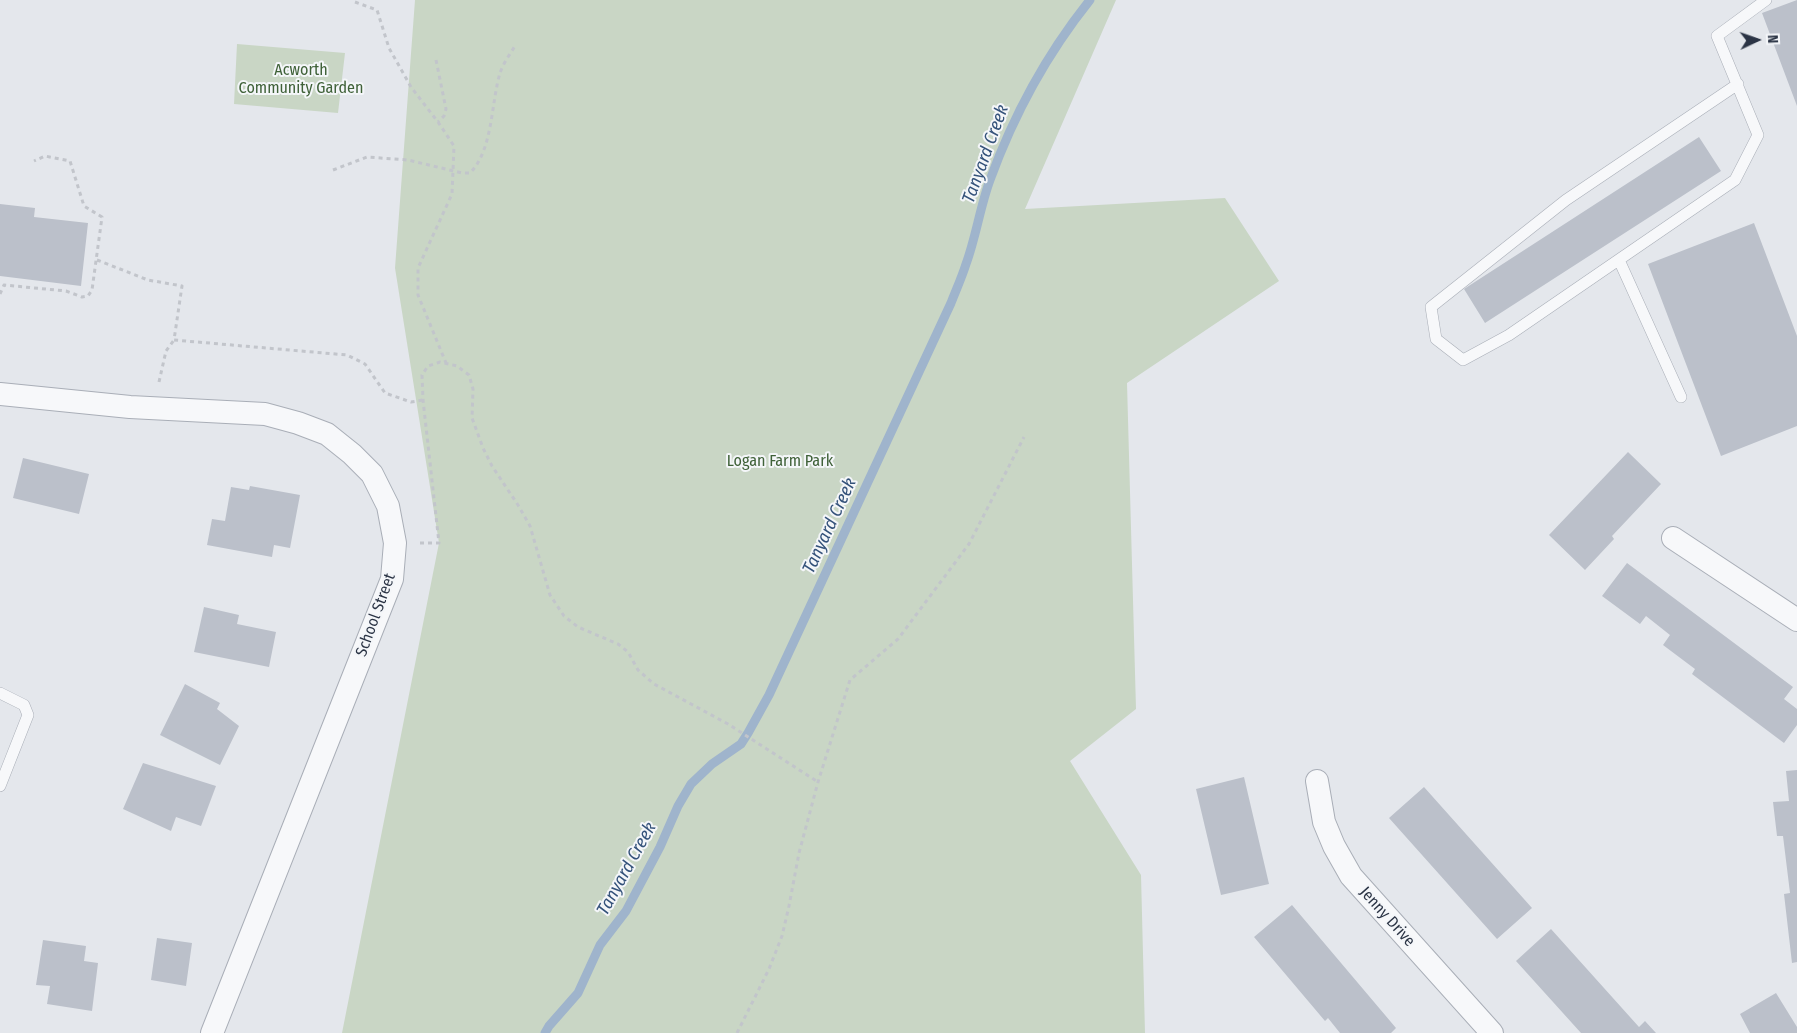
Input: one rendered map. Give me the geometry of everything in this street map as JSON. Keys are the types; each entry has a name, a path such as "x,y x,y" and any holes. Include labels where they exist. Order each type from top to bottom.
{"street":[{"name":"School Street","path":"0,394 130,407 264,414 298,423 327,434 352,454 372,474 388,506 395,543 392,579 212,1033"},
{"path":"1673,538 1797,620"},
{"name":"Jenny Drive","path":"1316,781 1324,822 1334,846 1351,876 1492,1033"}],"lane":[{"path":"1738,84 1566,200 1431,307 1436,339 1464,360 1509,335 1735,180 1758,135 1738,84 1717,36 1766,0"},
{"path":"1619,260 1681,397"},
{"path":"0,693 24,705 28,715 0,786"}],"path":[{"path":"355,2 377,10 389,48 411,87 454,146 452,194 418,268 418,295 446,364"},
{"path":"333,170 367,157 408,160 453,171 470,173 478,166 489,132 500,72 516,46"},
{"path":"436,60 446,109 444,116 438,122"},
{"path":"0,294 4,285 66,292 82,297 88,296 92,290 102,217 84,206 70,161 45,156 34,161"},
{"path":"97,260 148,280 182,286 174,340 166,351 159,382"},
{"path":"174,340 347,355 365,364 385,393 411,402 423,400"},
{"path":"395,543 439,543 423,400 422,375 428,366 440,362 457,366 469,375 473,389 472,418 483,448 530,526 550,595 564,616 578,627 618,644 628,652 638,670 654,684 728,724 818,782"},
{"path":"737,1033 769,970 782,936 799,852 818,782 850,680 898,639 969,544 1024,437"}],"green space":[{"name":"Logan Farm Park","path":"415,0 1116,0 1025,209 1225,198 1279,281 1127,383 1136,709 1070,761 1141,875 1145,1033 342,1033 439,543 395,268"},
{"name":"Acworth Community Garden","path":"237,44 345,53 338,113 234,104"}],"building":[{"path":"1797,0 1797,106 1762,13"},
{"path":"1699,137 1721,171 1485,323 1464,289"},
{"path":"0,204 35,208 34,217 88,223 81,286 0,276"},
{"path":"1754,223 1797,336 1797,426 1721,456 1648,264"},
{"path":"1628,452 1661,484 1612,536 1614,539 1585,570 1549,535"},
{"path":"23,458 89,474 79,514 13,498"},
{"path":"250,486 300,495 290,548 274,545 272,557 207,545 212,519 225,521 231,487 249,490"},
{"path":"1627,563 1793,687 1784,699 1797,709 1797,725 1784,743 1692,674 1695,669 1663,645 1670,635 1646,616 1640,624 1602,596"},
{"path":"204,607 239,615 237,624 276,632 269,667 194,652"},
{"path":"185,684 220,703 217,709 239,726 220,765 160,735"},
{"path":"143,763 216,786 201,826 176,817 171,831 123,809"},
{"path":"1797,770 1797,962 1792,963 1784,894 1790,893 1783,836 1777,836 1773,802 1789,801 1786,771"},
{"path":"1244,777 1269,884 1221,895 1196,789"},
{"path":"1424,787 1532,908 1497,939 1389,818"},
{"path":"1292,905 1396,1028 1391,1033 1340,1033 1328,1018 1325,1021 1254,937"},
{"path":"1551,929 1639,1027 1645,1021 1656,1033 1581,1033 1516,961"},
{"path":"157,938 192,943 186,986 151,980"},
{"path":"43,940 86,946 84,961 98,963 92,1011 47,1004 50,986 36,985"},
{"path":"1776,993 1797,1027 1797,1033 1750,1033 1740,1014"}],"waterway":[{"name":"Tanyard Creek","path":"545,1033 578,993 600,945 626,911 660,847 678,806 691,784 712,764 741,744 769,695 951,303 963,274 990,180 1010,132 1045,64 1090,0"}]}
